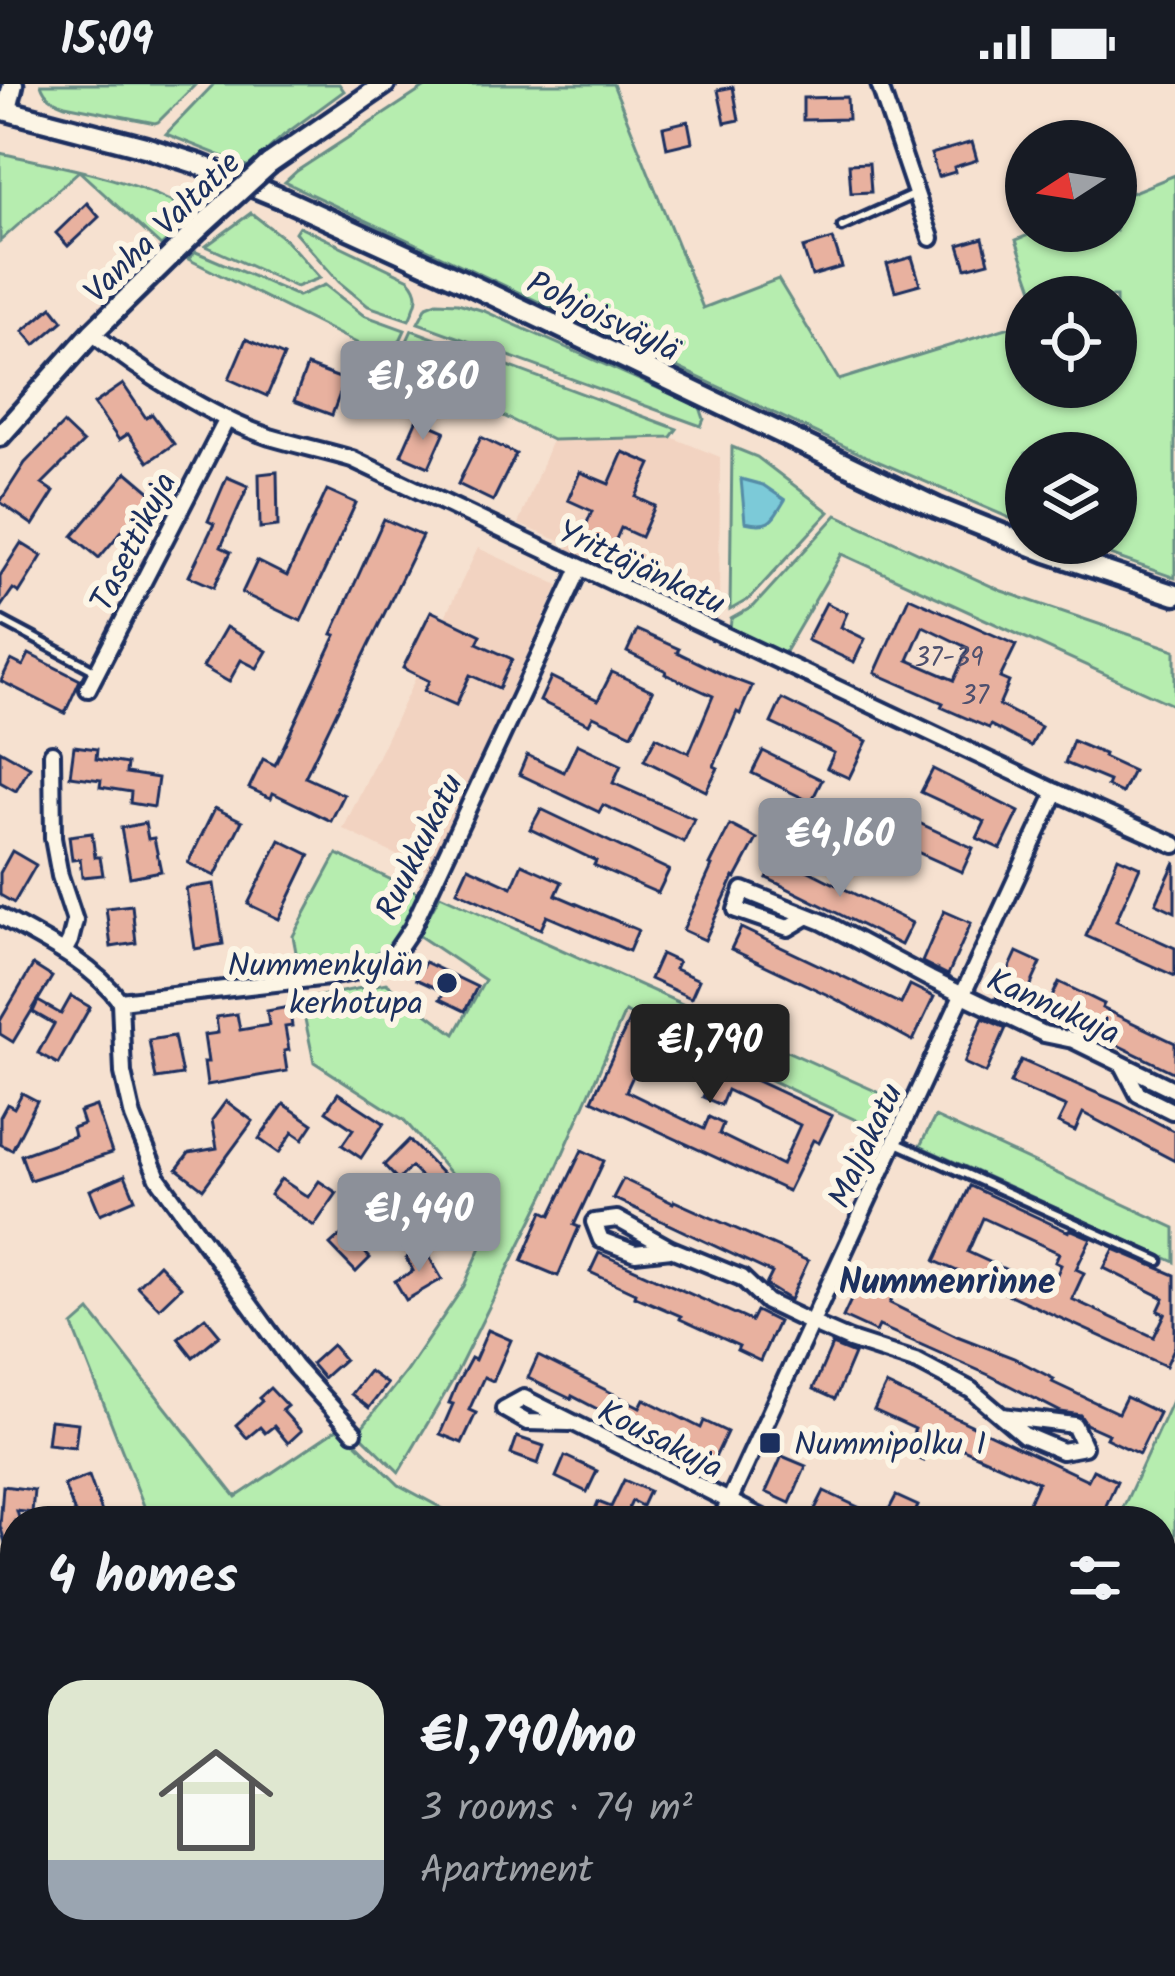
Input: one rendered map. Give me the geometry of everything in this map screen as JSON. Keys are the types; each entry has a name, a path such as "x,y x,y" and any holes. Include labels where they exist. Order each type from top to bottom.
{"street":[{"path":"4,110 13,84"},
{"name":"Vanha Valtatie","path":"0,436 92,332 269,164 385,84"},
{"path":"879,84 931,238"},
{"name":"Pohjoisväylä","path":"4,110 163,153 281,198 937,508 1175,595"},
{"name":"Yrittäjänkatu","path":"92,332 227,419 268,436 352,459 1175,845"},
{"name":"Tasettikuja","path":"88,689 227,419"},
{"name":"Ruukkukatu","path":"120,1001 328,977 374,968 395,953 422,906 580,568"},
{"path":"52,754 53,838 75,921 64,952"},
{"name":"Maljakatu","path":"728,1506 1056,791"},
{"name":"Kannukuja","path":"808,916 788,928 736,910 743,890 808,916 1044,1034 1073,1040 1175,1090"},
{"path":"0,916 64,952 120,1001 123,1073 133,1117 158,1178 295,1367 354,1432"},
{"name":"Kannukuja","path":"1123,1065 1138,1094 1175,1110"},
{"path":"671,1249 635,1253 601,1240 595,1222 617,1219 671,1249 742,1277 766,1302 812,1324 919,1362 971,1390 1024,1435 1062,1451 1084,1447 1074,1425 1002,1415"},
{"name":"Kousakuja","path":"570,1423 736,1506"}],"lane":[{"path":"842,227 916,194"},
{"path":"0,620 96,671"},
{"path":"896,1142 1159,1261"}],"shaded area":[{"path":"671,437 720,457 719,622 518,524 552,440"},
{"path":"478,548 559,585 429,871 343,829"}],"green space":[{"path":"41,84 196,84 155,123 65,105 50,98"},
{"path":"214,84 339,84 344,91 249,167 166,134"},
{"path":"430,84 613,84 703,308 778,279 839,380 1005,329 1005,408 1137,408 1137,276 1029,276 1020,252 1137,252 1137,190 1175,175 1175,578 1135,564 1137,432 1005,432 1005,516 863,455 285,182"},
{"path":"0,153 75,169 125,183 195,215 161,246 79,171 0,241"},
{"path":"251,213 286,240 320,278 296,287 206,246"},
{"path":"299,226 409,279 417,294 409,320 368,306 339,282 295,232"},
{"path":"196,252 298,296 325,285 363,315 405,330 391,360 188,259"},
{"path":"437,302 484,311 700,407 701,426 418,323 427,306"},
{"path":"412,330 677,429 671,437 552,440 397,363"},
{"path":"732,447 757,457 829,512 749,599 730,610"},
{"path":"837,515 1002,591 1175,650 1175,706 842,554 783,655 730,631 731,619 754,606"},
{"path":"337,854 421,894 405,929 385,948 343,966 300,973 293,936"},
{"path":"440,895 902,1103 888,1135 625,1012 546,1192 453,1380 399,1472 358,1432 464,1286 492,1222 404,1120 314,1062 301,1000 386,983 455,1034 485,980 418,935"},
{"path":"935,1117 1175,1228 1175,1262 920,1146"},
{"path":"90,1311 236,1497 340,1427 399,1485 438,1506 144,1506 73,1326"},
{"path":"1175,1394 1175,1506 1124,1506"}],"water":[{"path":"741,479 763,485 785,500 770,521 745,522"}],"building":[{"path":"733,87 739,120 725,123 718,90"},
{"path":"847,97 848,119 803,120 803,98"},
{"path":"688,121 692,142 667,148 663,127"},
{"path":"972,142 977,160 938,177 931,154"},
{"path":"869,163 871,192 851,193 849,164"},
{"path":"87,203 99,217 68,246 56,233"},
{"path":"983,238 989,262 966,268 959,245"},
{"path":"833,239 842,267 812,276 803,248"},
{"path":"912,257 920,284 895,291 887,264"},
{"path":"52,307 63,321 35,345 23,331"},
{"path":"246,339 284,356 267,396 229,379"},
{"path":"307,366 345,380 332,415 294,401"},
{"path":"123,384 146,418 152,414 174,444 148,462 128,434 119,440 94,404"},
{"path":"417,419 445,431 429,467 401,455"},
{"path":"63,424 83,443 42,484 54,492 33,525 0,502 25,463"},
{"path":"481,437 516,454 493,501 458,484"},
{"path":"623,452 651,464 636,497 655,506 641,537 621,528 609,555 579,542 592,511 568,500 580,472 609,484"},
{"path":"127,472 153,494 99,558 73,536"},
{"path":"277,472 278,526 260,528 259,474"},
{"path":"227,477 248,486 221,547 231,552 214,587 189,576 214,524 208,521"},
{"path":"327,490 356,503 301,621 242,593 257,561 287,576"},
{"path":"384,519 422,536 305,777 344,795 331,821 273,793 271,798 249,788 263,759 275,765"},
{"path":"21,543 42,556 19,593 13,589 0,608 0,576"},
{"path":"909,597 1016,645 1000,678 1009,682 999,705 1041,727 1031,746 875,673","holes":["923,626 968,648 954,680 908,660"]},
{"path":"826,603 847,613 841,627 865,639 854,662 807,640"},
{"path":"431,611 481,635 477,643 512,659 499,688 470,675 456,705 424,691 429,681 403,668"},
{"path":"226,627 267,651 257,668 241,660 229,682 203,667"},
{"path":"637,630 752,686 706,791 644,760 656,737 689,753 713,696 627,652"},
{"path":"29,654 80,680 65,713 1,681 11,660 23,666"},
{"path":"612,672 653,691 632,734 593,716 589,724 540,701 551,677 598,700"},
{"path":"782,699 867,741 849,778 827,768 834,753 771,723"},
{"path":"1073,741 1133,771 1122,793 1107,786 1109,781 1065,763"},
{"path":"577,744 621,765 613,783 694,819 684,842 603,805 599,812 519,774 527,755 564,772"},
{"path":"74,746 97,749 96,759 127,764 126,773 158,778 154,807 130,803 131,792 100,787 101,780 70,776"},
{"path":"0,750 30,767 16,791 0,782"},
{"path":"763,751 822,780 811,802 752,773"},
{"path":"933,769 1019,812 1001,849 977,838 985,822 921,792"},
{"path":"215,808 242,821 215,876 188,863"},
{"path":"541,809 669,870 658,893 530,829"},
{"path":"906,817 973,848 962,872 895,842"},
{"path":"145,823 148,839 154,838 161,871 130,877 121,828"},
{"path":"730,825 757,839 705,940 683,930"},
{"path":"92,833 103,875 82,877 80,859 72,860 69,836"},
{"path":"280,840 310,855 279,919 248,904"},
{"path":"12,851 36,865 14,903 0,895 0,873"},
{"path":"779,856 912,923 901,945 767,878"},
{"path":"1118,857 1140,867 1116,921 1175,948 1175,976 1086,936"},
{"path":"1175,862 1175,912 1156,903"},
{"path":"522,864 562,882 556,895 638,930 629,951 547,916 541,929 457,891 468,867 512,887"},
{"path":"214,884 223,944 195,949 186,888"},
{"path":"132,905 136,943 111,947 106,908"},
{"path":"944,911 971,923 948,975 922,962"},
{"path":"741,928 901,1004 910,985 934,997 913,1041 731,949"},
{"path":"1017,952 1041,963 1020,1009 996,998"},
{"path":"661,954 678,962 675,969 699,980 691,998 650,979"},
{"name":"Nummenkylän kerhotupa","path":"425,962 477,987 465,1011 440,999 444,992 416,979"},
{"path":"33,965 52,977 13,1042 0,1034 0,1021"},
{"path":"1059,982 1175,1043 1175,1073 1046,1010"},
{"path":"71,996 90,1007 58,1064 38,1053 54,1024 33,1012 38,1001 61,1014"},
{"path":"289,1007 292,1026 285,1027 289,1050 284,1051 287,1071 207,1085 204,1035 218,1033 216,1017 237,1014 240,1030 269,1025 267,1011"},
{"path":"983,1018 1006,1028 986,1073 964,1063"},
{"path":"629,1021 738,1068 736,1071 832,1116 819,1143 813,1140 788,1191 592,1100","holes":["644,1052 710,1082 703,1097 721,1105 727,1090 800,1125 782,1165 719,1134 723,1124 709,1117 704,1129 626,1091"]},
{"path":"174,1036 182,1075 156,1079 149,1040"},
{"path":"1021,1060 1175,1132 1175,1161 1083,1113 1075,1131 1058,1123 1066,1107 1010,1083"},
{"path":"22,1093 37,1101 12,1150 0,1144 0,1117 7,1104 14,1108"},
{"path":"338,1093 384,1123 361,1158 342,1145 353,1129 326,1111"},
{"path":"226,1101 253,1121 203,1189 177,1169 189,1153 217,1148 212,1120"},
{"path":"284,1104 313,1124 303,1139 293,1132 279,1153 259,1139"},
{"path":"96,1106 112,1153 30,1180 21,1155 74,1136 72,1128 83,1124 79,1112"},
{"path":"409,1140 475,1216 438,1245 425,1228 446,1212 438,1195 411,1167 398,1180 384,1165"},
{"path":"582,1150 604,1161 574,1225 579,1227 558,1276 522,1261 543,1211 551,1215"},
{"path":"125,1175 135,1199 100,1214 90,1190"},
{"path":"281,1179 308,1197 319,1181 337,1193 314,1226 270,1195"},
{"path":"623,1179 808,1261 790,1300 766,1285 772,1273 613,1198"},
{"path":"970,1186 1091,1238 1076,1269 1084,1273 1072,1299 1154,1337 1165,1314 1158,1311 1164,1298 1104,1268 1114,1249 1175,1275 1175,1346 1166,1366 935,1261","holes":["983,1218 1059,1253 1055,1262 1061,1265 1050,1290 968,1252"]},
{"path":"365,1213 378,1227 358,1245 370,1258 356,1272 330,1245"},
{"path":"424,1248 442,1279 406,1300 395,1281 413,1271 406,1258"},
{"path":"599,1253 751,1321 756,1311 778,1322 760,1361 590,1272"},
{"path":"159,1264 181,1287 159,1308 137,1286"},
{"path":"864,1272 897,1288 890,1303 1014,1358 1054,1379 1052,1382 1118,1413 1126,1397 1159,1413 1139,1454 1106,1438 1108,1434 1086,1424 1080,1415 1061,1412 879,1326 876,1332 843,1317"},
{"path":"205,1317 220,1335 193,1357 178,1338"},
{"path":"488,1330 511,1340 493,1381 484,1377 469,1410 476,1413 462,1443 440,1434 456,1386"},
{"path":"332,1345 344,1359 323,1378 311,1364"},
{"path":"832,1345 854,1354 835,1399 813,1389"},
{"path":"538,1356 640,1407 644,1399 701,1428 704,1421 727,1432 706,1477 684,1466 688,1456 528,1378"},
{"path":"369,1371 387,1384 369,1408 351,1394"},
{"path":"886,1385 1088,1480 1093,1470 1117,1481 1106,1506 1027,1506 1038,1482 934,1439 924,1461 905,1452 915,1429 874,1410"},
{"path":"270,1388 301,1431 288,1443 274,1426 265,1433 260,1427 247,1438 236,1425"},
{"path":"50,1420 78,1423 75,1447 47,1444"},
{"path":"517,1437 544,1446 538,1464 511,1454"},
{"path":"565,1456 597,1471 587,1492 556,1477"},
{"path":"782,1456 806,1466 790,1503 766,1492"},
{"path":"89,1476 100,1506 72,1506 64,1485"},
{"path":"624,1480 649,1491 642,1506 632,1501 630,1506 611,1506"},
{"path":"3,1486 34,1490 33,1506 2,1506"},
{"path":"824,1491 856,1506 816,1506"},
{"path":"896,1496 918,1506 891,1506"}],"place":[{"name":"Nummenkylän kerhotupa","path":"447,983"},
{"name":"Nummipolku I","path":"770,1443"}],"district":[{"name":"Nummenrinne","path":"947,1280"}]}
